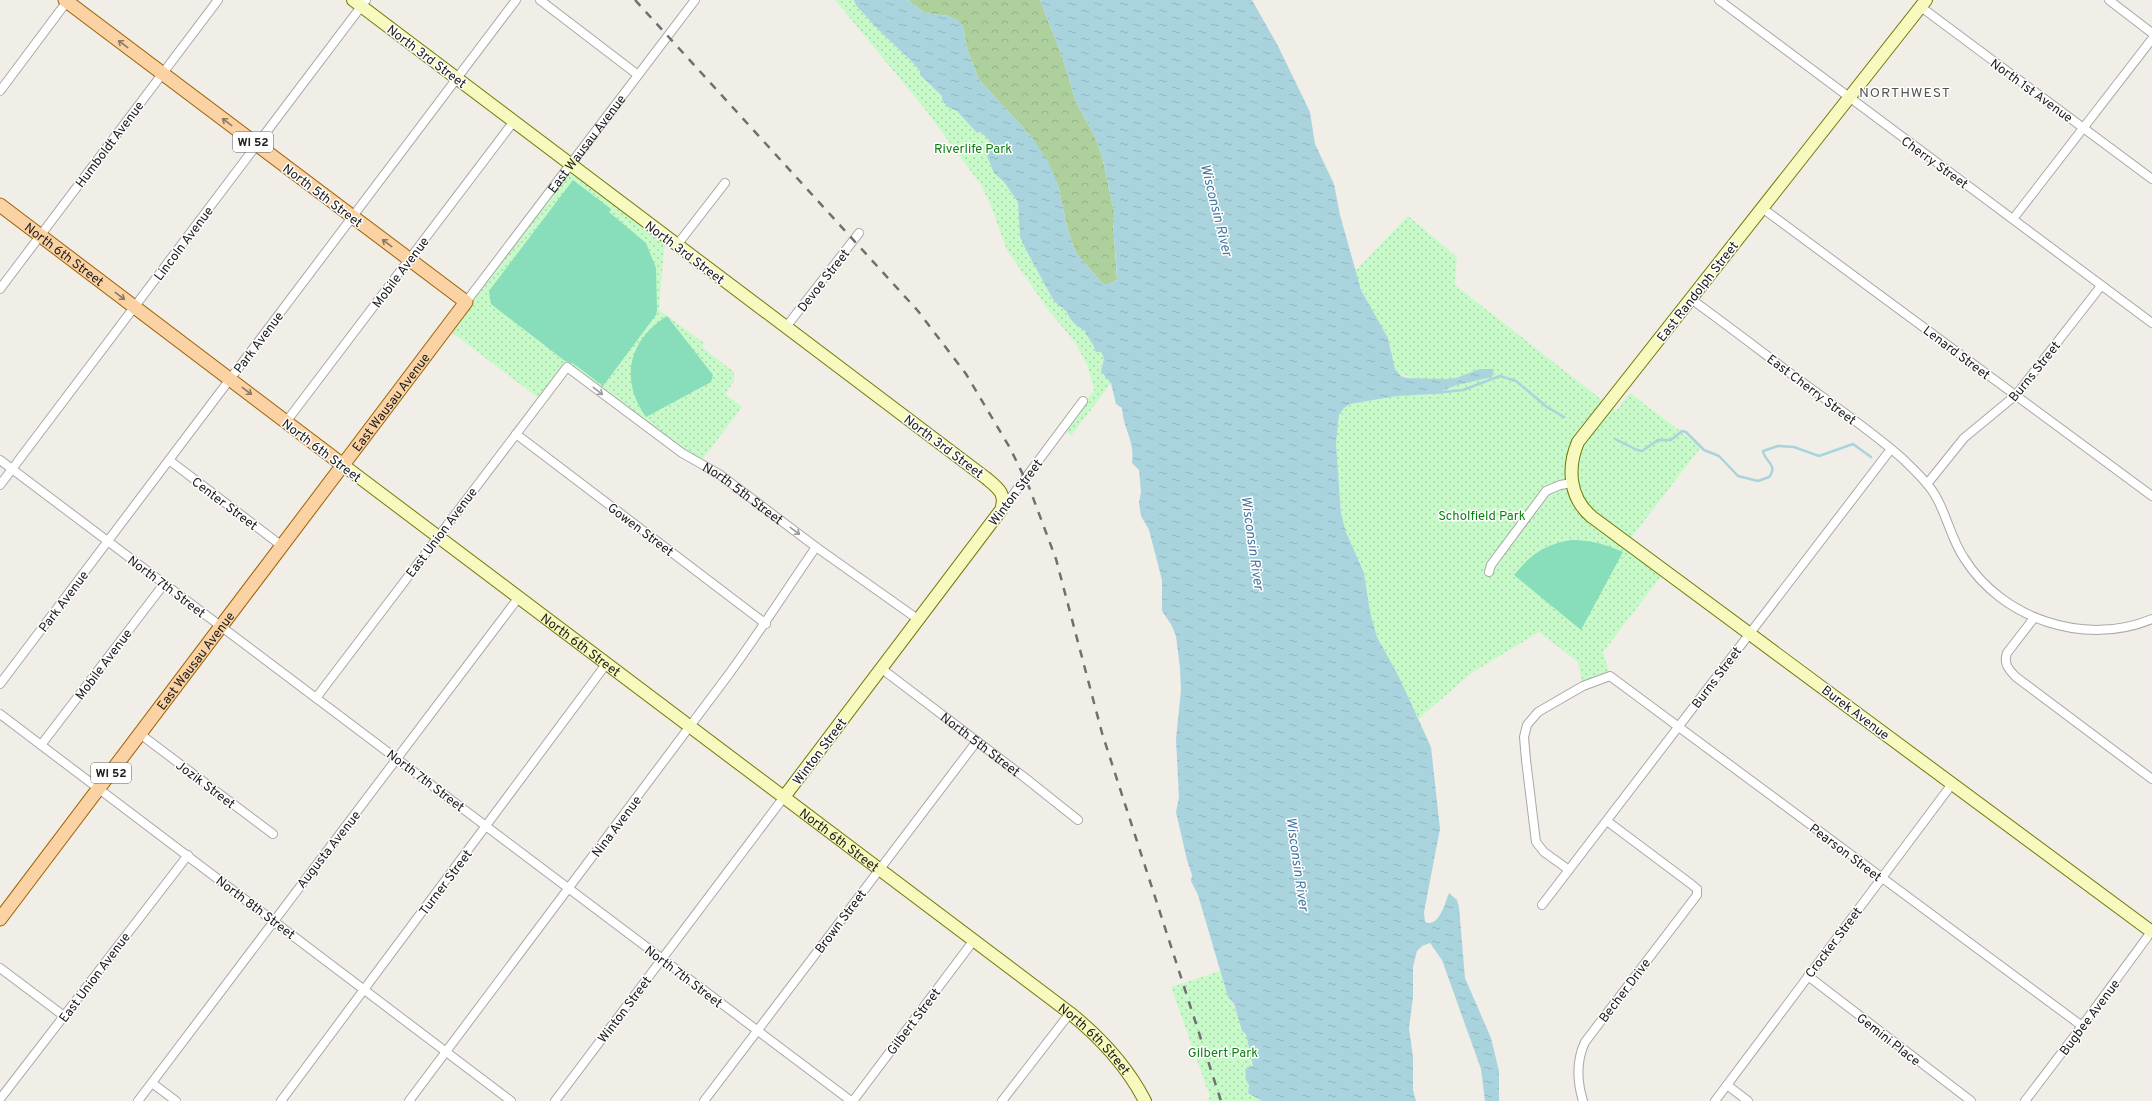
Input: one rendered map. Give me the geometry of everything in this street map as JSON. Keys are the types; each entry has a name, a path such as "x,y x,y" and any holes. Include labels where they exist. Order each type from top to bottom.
{"main road":[{"name":"North 5th Street","path":"67,1 466,302"},
{"name":"North 6th Street","path":"0,205 343,465"},
{"path":"400,388 415,363 456,309 457,304 454,297 441,283"},
{"name":"East Wausau Avenue","path":"0,919 466,302"},
{"path":"286,422 298,426 340,454 349,452 369,430"}],"street":[{"name":"Humboldt Avenue","path":"0,289 218,0"},
{"name":"Park Avenue","path":"0,684 516,0"},
{"path":"540,0 638,75"},
{"name":"East Wausau Avenue","path":"466,302 695,0"},
{"name":"Cherry Street","path":"1719,0 2152,323"},
{"path":"2109,0 2152,33"},
{"path":"0,91 67,1"},
{"name":"North 3rd Street","path":"360,2 570,165 996,486 1003,496 1001,510"},
{"name":"Lincoln Avenue","path":"0,485 257,145 360,2"},
{"name":"East Randolph Street","path":"1572,483 1571,466 1578,442 1849,98 1920,2"},
{"name":"North 1st Avenue","path":"1920,2 2152,179"},
{"path":"2012,219 2152,39"},
{"name":"Mobile Avenue","path":"286,422 514,121"},
{"path":"676,245 725,183"},
{"name":"Lenard Street","path":"1762,208 2152,496"},
{"name":"Devoe Street","path":"786,327 859,233"},
{"name":"Burns Street","path":"1927,484 1964,438 2016,395 2101,286"},
{"name":"East Cherry Street","path":"1691,299 1891,449 1927,484 1937,499 1960,552 1974,572 1999,597 2034,618 2064,627 2088,630 2123,627 2152,620"},
{"name":"East Union Avenue","path":"316,698 567,367"},
{"name":"North 5th Street","path":"567,367 682,454 718,474 816,547 919,620"},
{"name":"Winton Street","path":"555,1101 1083,401"},
{"name":"Gowen Street","path":"516,434 766,624"},
{"name":"Burns Street","path":"1542,905 1891,449"},
{"name":"North 7th Street","path":"0,460 852,1101"},
{"name":"Center Street","path":"169,460 282,546"},
{"name":"North 6th Street","path":"343,465 1070,1013 1106,1046 1133,1080 1145,1101"},
{"path":"1489,572 1494,560 1546,491 1560,485 1572,483"},
{"name":"Burek Avenue","path":"1572,483 1577,500 1588,513 2152,932"},
{"name":"Nina Avenue","path":"409,1101 570,889 766,624 780,599 816,547"},
{"name":"Mobile Avenue","path":"41,745 164,584"},
{"name":"Augusta Avenue","path":"138,1101 273,920 398,759 519,597"},
{"path":"2034,618 2007,653 2005,660 2008,668 2022,681 2152,779"},
{"name":"Turner Street","path":"282,1101 607,663"},
{"name":"North 5th Street","path":"882,669 1078,820"},
{"name":"Pearson Street","path":"1569,870 1544,852 1536,842 1524,737 1526,725 1538,712 1583,686 1610,676 2082,1026"},
{"name":"North 8th Street","path":"0,714 511,1101"},
{"name":"Jozik Street","path":"140,734 273,834"},
{"name":"Brown Street","path":"704,1101 977,742"},
{"name":"Crocker Street","path":"1714,1101 1952,784"},
{"name":"Becher Drive","path":"1584,1101 1578,1068 1580,1052 1585,1042 1697,895 1696,890 1607,821"},
{"name":"East Union Avenue","path":"0,1099 188,855"},
{"name":"Bugbee Avenue","path":"2024,1101 2152,932"},
{"name":"Gilbert Street","path":"852,1101 974,940"},
{"path":"0,968 64,1016"},
{"name":"Gemini Place","path":"1808,976 1971,1101"},
{"path":"1002,1101 1070,1013"},
{"path":"152,1083 176,1101"},
{"path":"1727,1085 1748,1101"}],"green space":[{"name":"Riverlife Park","path":"835,0 854,0 858,7 873,24 914,64 920,71 920,75 942,96 948,107 957,111 977,133 981,132 989,140 990,148 987,156 994,173 1004,182 1018,202 1020,237 1026,250 1054,301 1067,312 1072,321 1085,330 1095,350 1101,352 1105,358 1102,362 1102,375 1108,378 1111,383 1071,436 1065,431 1094,390 1088,367 1075,342 1049,311 1007,250 991,206 981,185 925,109"},
{"path":"908,0 1040,0 1062,56 1076,102 1095,137 1102,156 1115,216 1113,222 1117,280 1109,284 1103,284 1076,253 1068,231 1058,185 1031,136 979,80 967,49 963,26 949,16 925,13"},
{"path":"569,165 670,241 664,249 659,310 704,343 702,347 734,372 734,381 725,394 742,407 699,464 567,366 541,400 446,328"},
{"path":"573,180 611,209 609,212 646,243 656,268 656,315 603,386 574,364 565,361 491,304 489,291"},
{"name":"Scholfield Park","path":"1408,216 1457,257 1455,285 1616,411 1630,393 1701,447 1624,547 1662,575 1603,652 1610,676 1583,686 1578,662 1539,632 1473,672 1418,719 1399,677 1377,637 1370,612 1364,573 1346,532 1341,514 1336,443 1339,415 1344,408 1350,404 1397,396 1434,394 1457,385 1480,369 1457,378 1434,380 1415,378 1399,374 1393,366 1389,341 1365,297 1355,271"},
{"path":"667,316 713,375 711,382 646,417 638,403 633,389 631,375 632,361 637,348 644,337 654,326"},
{"path":"1571,540 1597,543 1623,552 1581,630 1514,575 1532,556 1553,545"},
{"name":"Gilbert Park","path":"1220,971 1228,997 1233,1004 1238,1017 1240,1028 1246,1034 1253,1066 1247,1067 1245,1076 1249,1085 1248,1093 1262,1101 1207,1101 1210,1097 1171,987"}],"water":[{"name":"Wisconsin River","path":"854,0 908,0 925,13 949,16 958,20 963,26 967,49 979,80 1031,136 1049,163 1058,185 1068,231 1076,253 1103,284 1109,284 1117,280 1113,222 1115,216 1102,156 1095,137 1076,102 1062,56 1040,0 1252,0 1278,46 1310,112 1315,144 1334,184 1340,215 1361,290 1388,338 1395,369 1401,376 1407,378 1445,379 1456,378 1480,369 1494,369 1492,377 1457,385 1434,394 1397,396 1350,404 1344,408 1339,415 1336,443 1341,514 1346,532 1364,573 1370,612 1377,637 1399,677 1431,747 1440,829 1424,912 1425,922 1430,923 1438,918 1449,893 1457,900 1459,907 1465,978 1491,1038 1499,1071 1499,1101 1485,1101 1481,1069 1442,960 1430,943 1422,946 1417,951 1413,967 1413,997 1409,1028 1413,1057 1413,1090 1416,1101 1262,1101 1248,1093 1249,1085 1245,1076 1247,1067 1253,1066 1246,1034 1242,1031 1234,1004 1228,997 1198,895 1191,881 1192,875 1176,812 1179,797 1176,739 1181,690 1176,636 1171,624 1162,611 1162,580 1149,530 1141,516 1139,503 1141,492 1139,470 1132,463 1132,448 1124,422 1122,408 1116,404 1111,383 1101,372 1104,358 1101,352 1096,352 1085,331 1074,323 1067,312 1054,301 1026,250 1020,237 1018,202 1004,182 994,173 987,156 990,148 989,140 981,132 977,133 957,111 948,107 942,100 942,96 920,75 920,71 914,64 873,24 858,7"}],"waterway":[{"path":"1434,393 1463,390 1500,376 1516,381 1547,407 1564,417"},
{"path":"1615,439 1642,451 1658,440 1671,440 1682,431 1686,432 1704,450 1719,456 1738,476 1758,481 1769,477 1772,473 1772,466 1763,451 1778,446 1794,447 1819,456 1853,444 1871,457"}],"railway":[{"path":"635,0 918,311 966,374 1010,448 1029,487 1056,559 1102,733 1221,1101"}],"district":[{"name":"NORTHWEST","path":"1905,92"}]}
